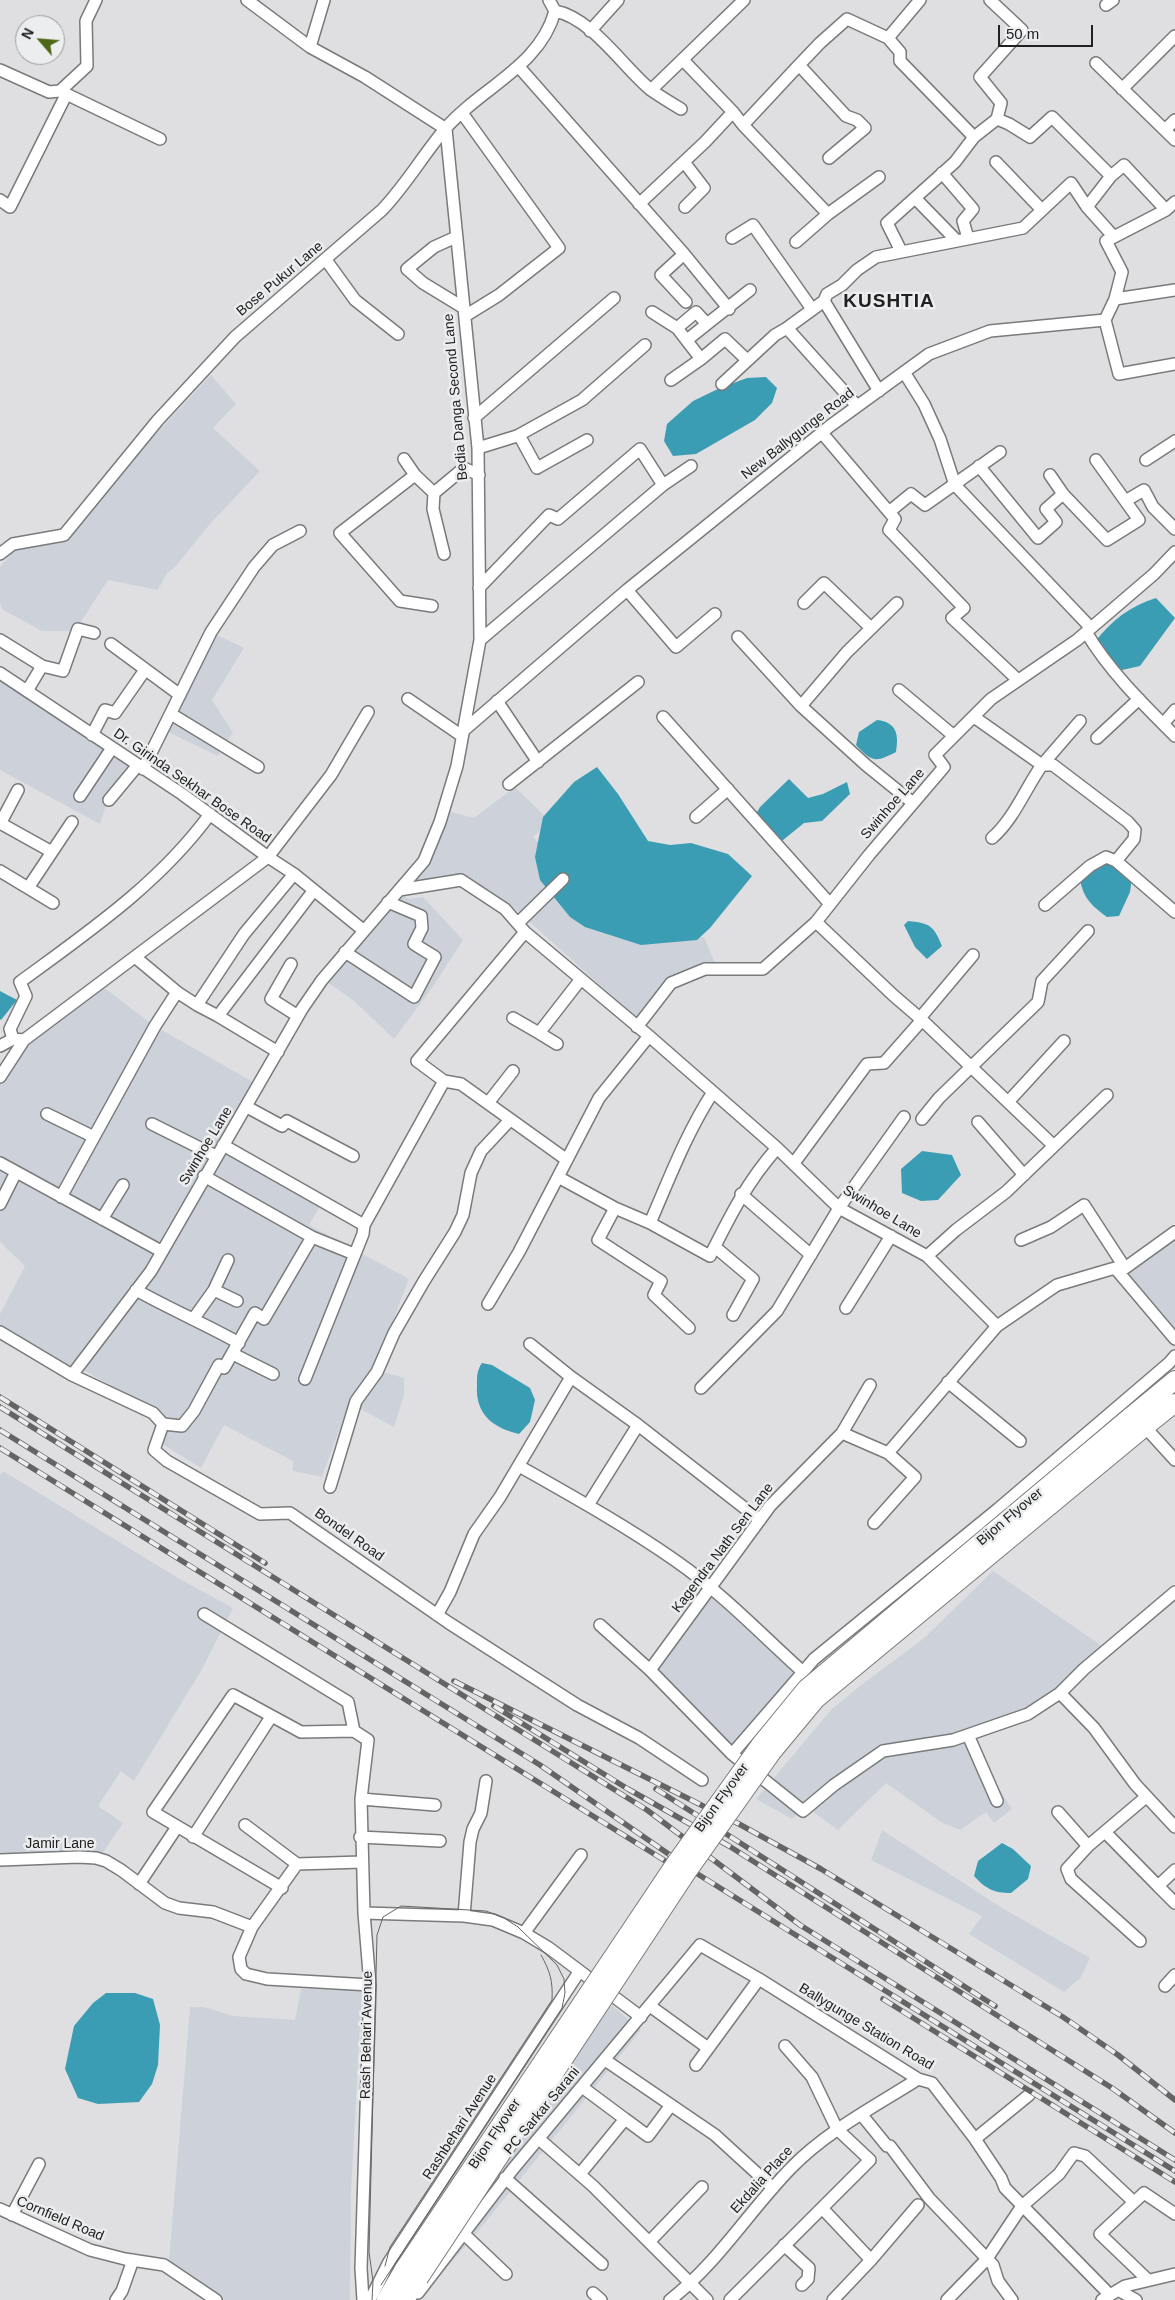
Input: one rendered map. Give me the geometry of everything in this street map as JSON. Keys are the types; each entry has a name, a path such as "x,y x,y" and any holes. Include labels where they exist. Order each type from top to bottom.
{"main road":[{"name":"Bijon Flyover","path":"402,2298 411,2273 687,1872 772,1752 816,1699 1138,1425 1152,1400 1175,1380"},
{"path":"1138,1425 1175,1403"}],"street":[{"path":"60,91 87,66 86,21 96,0"},
{"path":"247,0 310,46 365,77 446,128"},
{"path":"310,46 324,0"},
{"path":"549,0 556,11 568,14 590,31 651,90 681,109"},
{"path":"590,31 618,0"},
{"path":"651,90 744,0"},
{"path":"888,38 920,0"},
{"path":"902,251 887,223 955,162 974,138 997,119 1001,103 980,77 1022,30 990,0"},
{"name":"Bose Pukur Lane","path":"0,554 13,544 64,535 158,420 235,337 326,260 395,196 446,128 519,67 543,41 552,26 556,11"},
{"path":"743,125 820,43 847,18 888,38 900,52 900,61 974,138"},
{"path":"1122,89 1175,36"},
{"path":"683,60 828,214"},
{"path":"1096,63 1175,140"},
{"path":"799,65 846,116 857,120 865,128 829,158"},
{"path":"519,67 684,254 729,309"},
{"path":"0,70 49,92 60,91 160,139"},
{"path":"0,200 10,208 66,95 60,91"},
{"path":"639,204 734,112"},
{"path":"456,237 434,247 407,269 423,283 464,312 498,295 559,248 462,113"},
{"path":"997,119 1030,137 1052,117 1111,176"},
{"path":"1165,130 1175,120"},
{"name":"Bedia Danga Second Lane","path":"363,930 424,861 434,837 457,766 480,640 478,448 446,128"},
{"path":"684,162 704,188 685,208"},
{"path":"996,162 1042,210"},
{"path":"1087,207 1111,176 1124,165 1166,210"},
{"path":"942,174 973,209 963,221 968,238"},
{"path":"796,242 828,214 879,177"},
{"path":"722,384 775,335 824,301 827,294 842,285 857,270 876,257 1023,228 1071,183 1087,207 1114,237"},
{"path":"915,198 956,240"},
{"path":"1175,202 1166,210 1106,241 1122,272 1115,299 1106,320 1119,374 1175,364"},
{"path":"732,238 753,225 812,309"},
{"path":"684,254 661,275 686,302"},
{"path":"326,260 355,300 398,334"},
{"path":"687,340 729,309 750,290"},
{"path":"1115,299 1175,290"},
{"path":"474,418 614,298"},
{"path":"824,301 879,391"},
{"path":"652,312 676,328 701,359"},
{"path":"676,328 696,312 707,324"},
{"name":"New Ballygunge Road","path":"462,733 627,590 822,433 929,354 990,331 1106,320"},
{"path":"787,328 857,406"},
{"path":"672,380 725,339 746,360"},
{"path":"478,448 519,435 582,400 645,345"},
{"path":"904,372 924,404 940,440 955,485 1089,630 1095,647 1139,699 1175,736"},
{"path":"822,433 895,519 889,530 964,608 952,618 1018,680"},
{"path":"519,435 537,468 587,440"},
{"path":"1146,460 1175,441"},
{"path":"479,588 549,514 558,518 640,449 663,485"},
{"path":"888,512 910,494 925,505 1000,452"},
{"path":"404,458 415,475 434,493"},
{"path":"1050,475 1063,494 1107,540 1139,520 1127,500 1096,460"},
{"path":"480,640 663,485 691,466"},
{"path":"979,466 1038,538 1056,522 1046,509 1063,494"},
{"path":"444,554 432,509 434,493 464,468 478,474"},
{"path":"415,475 340,533 400,601 432,606"},
{"path":"1127,500 1144,490 1153,507 1175,529"},
{"path":"109,800 141,767 211,632 254,567 273,545 300,531"},
{"name":"Swinhoe Lane","path":"636,1027 671,983 705,969 763,969 816,922 913,802 944,768 936,755 954,736 991,700 1089,630 1154,574 1175,552"},
{"path":"804,603 824,583 871,628"},
{"path":"627,590 676,647 715,614"},
{"path":"801,706 847,652 897,603"},
{"path":"0,640 42,666 63,671 78,629 94,633"},
{"path":"738,637 801,706 866,765 913,802"},
{"path":"111,644 180,695"},
{"path":"27,691 42,666"},
{"path":"92,735 105,710 115,713 145,670"},
{"name":"Dr. Girinda Sekhar Bose Road","path":"0,674 210,814 294,874 363,930"},
{"path":"509,784 638,682"},
{"path":"899,690 954,736"},
{"path":"408,699 462,733"},
{"path":"1097,738 1139,699"},
{"path":"497,701 538,762"},
{"path":"1163,724 1175,710"},
{"path":"0,1046 19,1040 135,957 268,857 332,775 368,712"},
{"path":"170,714 258,766"},
{"path":"663,717 728,789 751,818 830,904"},
{"path":"974,717 1042,765 1052,765 1128,822 1135,830 1134,839 1116,861"},
{"path":"992,838 1006,826 1018,801 1042,765 1080,721"},
{"path":"80,796 112,748"},
{"path":"696,817 728,789"},
{"path":"18,790 0,824 52,852"},
{"path":"19,1040 5,1025 26,996 20,982 135,895 176,855 210,814"},
{"path":"28,888 72,822"},
{"path":"1044,905 1098,860 1106,857 1116,861 1175,912"},
{"path":"0,871 53,903"},
{"path":"197,1005 244,934 294,874"},
{"path":"563,879 521,928 417,1061 444,1081 461,1084 567,1160"},
{"name":"Swinhoe Lane","path":"398,890 461,880 505,909 521,928 636,1027 649,1036 794,1163 839,1208 927,1256 997,1326"},
{"path":"218,1016 314,890"},
{"path":"345,952 414,997 435,957 414,944 422,928 420,916 388,902"},
{"path":"816,922 1054,1146"},
{"name":"Swinhoe Lane","path":"72,1375 151,1272 204,1176 247,1107 298,1016 322,980 363,930"},
{"path":"922,1119 939,1098 1038,1002 1042,981 1088,931"},
{"path":"794,1163 867,1064 884,1063 973,955"},
{"path":"135,957 177,992 278,1052"},
{"path":"292,964 271,999 298,1016"},
{"path":"539,1033 581,979"},
{"path":"61,1197 155,1026 177,992"},
{"path":"513,1018 557,1044"},
{"path":"488,1304 599,1098 649,1036"},
{"path":"0,1077 19,1040"},
{"path":"1008,1102 1064,1041"},
{"path":"488,1102 513,1071"},
{"path":"305,1379 363,1234 364,1225 444,1081"},
{"path":"650,1223 681,1148 694,1122 713,1092"},
{"path":"927,1256 956,1230 1006,1192 1107,1095"},
{"path":"247,1107 282,1126 287,1121 353,1156"},
{"path":"47,1114 94,1137"},
{"path":"701,1388 777,1311 839,1208 904,1116"},
{"path":"330,1486 356,1401 377,1372 394,1333 455,1232 463,1215 471,1173 481,1151 510,1120"},
{"path":"978,1122 1024,1175"},
{"path":"152,1124 216,1156"},
{"path":"223,1144 364,1225"},
{"path":"558,1177 614,1208 650,1223 710,1256 741,1194 757,1170 777,1148"},
{"path":"0,1163 161,1251"},
{"path":"0,1204 16,1172"},
{"path":"204,1176 312,1237 354,1254"},
{"path":"102,1219 123,1185"},
{"path":"741,1194 811,1255"},
{"path":"1021,1240 1051,1227 1084,1205 1120,1268 1175,1339"},
{"path":"614,1208 598,1240 662,1281 654,1295 689,1328"},
{"path":"888,1453 997,1326 1057,1285 1120,1268 1175,1232"},
{"path":"846,1308 892,1236"},
{"path":"0,1332 72,1375 153,1413 163,1424 182,1426 194,1411 219,1365 224,1368 233,1354 254,1313 264,1319 312,1237"},
{"path":"715,1247 753,1279 734,1315"},
{"path":"194,1318 214,1290 228,1260"},
{"path":"136,1290 173,1311 194,1318 239,1343"},
{"path":"214,1290 237,1301"},
{"path":"530,1344 570,1377 638,1425 760,1520"},
{"path":"233,1354 273,1374"},
{"path":"732,1754 814,1659 998,1509 1175,1356"},
{"path":"437,1615 450,1592 474,1534 519,1466 570,1377"},
{"path":"948,1382 1020,1441"},
{"name":"Kagendra Nath Sen Lane","path":"650,1670 770,1506 842,1433 870,1385"},
{"name":"Bondel Road","path":"163,1424 154,1450 167,1461 260,1514 290,1513 437,1615 577,1705 639,1738 702,1780"},
{"path":"588,1505 638,1425"},
{"path":"1138,1425 1175,1460"},
{"path":"842,1433 888,1453 916,1476 874,1523"},
{"path":"519,1466 588,1505 676,1562 711,1588 803,1672"},
{"path":"600,1625 650,1670 732,1754 803,1811 883,1751 953,1740 1028,1714 1060,1693 1084,1669 1175,1592"},
{"path":"204,1614 348,1702 354,1731 301,1732 233,1695 153,1812 282,1888"},
{"path":"1060,1693 1094,1728 1146,1797 1175,1827"},
{"path":"193,1837 271,1717"},
{"name":"Rash Behari Avenue","path":"354,1731 368,1740 361,1799 360,1837 370,1986 361,2268 362,2300"},
{"path":"968,1735 998,1801"},
{"path":"464,1916 470,1842 473,1829 481,1813 486,1780"},
{"path":"1140,1941 1068,1875 1068,1865 1146,1797"},
{"path":"361,1799 435,1805"},
{"path":"1058,1812 1088,1846"},
{"path":"245,1825 297,1864 362,1862"},
{"path":"139,1884 177,1827"},
{"path":"1105,1832 1175,1903"},
{"path":"360,1837 440,1841"},
{"path":"524,1933 581,1855"},
{"name":"Jamir Lane","path":"0,1860 96,1858 106,1861 165,1903 179,1908 194,1908 214,1912 252,1927"},
{"path":"297,1864 282,1888 252,1927 239,1957 241,1969 246,1974 267,1979 370,1986"},
{"path":"1158,1886 1175,1870"},
{"path":"364,1913 464,1916 493,1920 524,1933 549,1948 640,2017"},
{"name":"Ballygunge Station Road","path":"700,1945 759,1979 918,2079 932,2083 975,2139 1001,2178 1005,2188 1110,2295 1136,2300"},
{"name":"PC Sarkar Sarani","path":"402,2298 465,2234 506,2178 700,1945"},
{"name":"Rashbehari Avenue","path":"370,2300 390,2262 579,1972"},
{"path":"1165,1986 1175,1975"},
{"path":"696,2065 759,1979"},
{"path":"650,2006 708,2048"},
{"path":"730,2300 870,2160 837,2129 812,2077 785,2046"},
{"path":"605,2060 715,2135 773,2188"},
{"name":"Ekdalia Place","path":"670,2300 691,2284 791,2168 837,2129 918,2079"},
{"path":"582,2087 648,2136 671,2105"},
{"path":"975,2139 1029,2095"},
{"path":"861,2114 887,2146 890,2146 929,2198 986,2260 993,2265 998,2281 1012,2300"},
{"path":"580,2174 626,2119"},
{"path":"539,2139 580,2174 650,2241 706,2300"},
{"path":"947,2300 986,2260 1022,2206 1060,2174 1074,2154 1085,2156 1134,2202"},
{"path":"12,2215 39,2164"},
{"path":"506,2178 602,2264"},
{"path":"650,2241 702,2187"},
{"path":"1148,2280 1100,2234 1144,2193 1175,2214"},
{"path":"834,2300 918,2205"},
{"path":"822,2208 871,2260"},
{"name":"Cornfield Road","path":"0,2209 90,2250 164,2265 216,2300"},
{"path":"465,2234 506,2274"},
{"path":"784,2245 809,2268 808,2279 802,2285"},
{"path":"116,2300 122,2291 133,2260"},
{"path":"1110,2295 1125,2286 1175,2274"}],"shaded area":[{"path":"211,375 236,404 213,428 260,471 209,525 176,566 167,573 158,590 108,580 75,631 42,631 3,610 0,603 0,567 17,547 65,541 153,437"},
{"path":"211,632 244,648 212,700 233,733 218,756 166,731"},
{"path":"0,680 137,770 108,799 100,824 0,770"},
{"path":"515,787 550,821 533,837 558,863 654,937 704,937 715,963 675,978 641,1022 512,906 465,877 415,887 407,882 431,855 451,812 474,818"},
{"path":"397,892 409,899 423,897 463,940 432,988 394,1039 353,1000 327,982"},
{"path":"98,983 153,1025 253,1082 156,1247 0,1162 0,1078 24,1040"},
{"path":"223,1138 325,1198 309,1225 409,1279 374,1369 404,1378 404,1395 394,1427 349,1403 322,1477 293,1471 293,1461 224,1425 201,1468 154,1439 163,1412 130,1397 75,1365 152,1264"},
{"path":"0,1167 155,1251 143,1272 69,1370 0,1326 0,1314 25,1266 0,1242"},
{"path":"1175,1241 1175,1331 1124,1273"},
{"path":"3,1471 178,1578 233,1608 201,1671 134,1781 121,1771 98,1806 123,1823 102,1854 0,1858 0,1475"},
{"path":"993,1571 1105,1648 1028,1711 953,1737 880,1749 792,1819 756,1799 831,1710 923,1639"},
{"path":"714,1591 799,1669 731,1751 655,1671"},
{"path":"966,1738 1012,1809 994,1823 986,1812 960,1830 941,1822 886,1783 838,1830 812,1811 834,1787 884,1753"},
{"path":"882,1830 1002,1908 1090,1958 1081,1977 1064,1992 969,1934 982,1916 871,1860"},
{"path":"301,1989 362,1990 351,2193 350,2300 221,2300 214,2292 169,2261 190,2007 204,2007 233,2016 295,2020"},
{"path":"609,2003 641,2030 475,2235 436,2280 428,2279"}],"water":[{"path":"766,377 777,388 772,403 755,420 696,454 673,456 664,441 667,424 693,401 747,378"},
{"path":"1156,598 1175,618 1140,666 1122,670 1107,658 1095,642 1122,615 1138,605"},
{"path":"877,720 889,723 893,727 897,740 896,752 883,758 874,759 866,755 856,745 859,732"},
{"path":"597,767 618,794 648,841 670,845 691,843 728,854 752,876 710,928 697,940 641,945 585,927 570,917 540,880 535,857 543,817 574,782"},
{"path":"789,779 808,798 823,794 847,782 850,794 822,821 804,823 777,845 753,819 760,807"},
{"path":"1108,862 1132,878 1130,892 1119,916 1107,917 1093,905 1081,886 1080,879 1094,868"},
{"path":"908,921 930,927 939,939 942,946 927,959 915,947 904,925"},
{"path":"0,991 17,1000 1,1020 0,1019"},
{"path":"922,1151 952,1155 961,1175 938,1200 921,1201 902,1193 901,1169"},
{"path":"482,1363 492,1365 530,1388 535,1400 530,1422 519,1434 494,1424 483,1412 477,1395 478,1373"},
{"path":"1002,1843 1013,1849 1031,1866 1028,1879 1011,1893 991,1889 974,1876 978,1861"},
{"path":"106,1993 135,1993 153,1999 160,2025 158,2065 152,2084 139,2102 98,2104 78,2098 65,2069 74,2026 93,2003"}],"tram line":[{"path":"372,2300 373,2281 369,2252 377,1935 383,1917 401,1906 486,1911 504,1918 518,1927 557,1965 564,1979 565,1993 562,2008 381,2285"},
{"path":"385,2266 390,2247 552,2000 550,1976 541,1955"}],"railway":[{"path":"0,1397 265,1563"},
{"path":"0,1407 647,1810 800,1925 1175,2160"},
{"path":"0,1430 540,1765 696,1873 1175,2171"},
{"path":"0,1448 688,1875"},
{"path":"454,1681 739,1824 821,1869 1063,2017 1118,2055 1175,2100"},
{"path":"494,1706 628,1789 729,1846 1112,2088 1175,2133"},
{"path":"656,1789 995,2006"},
{"path":"883,1999 1175,2182"}],"district":[{"name":"KUSHTIA","path":"889,302"}]}
